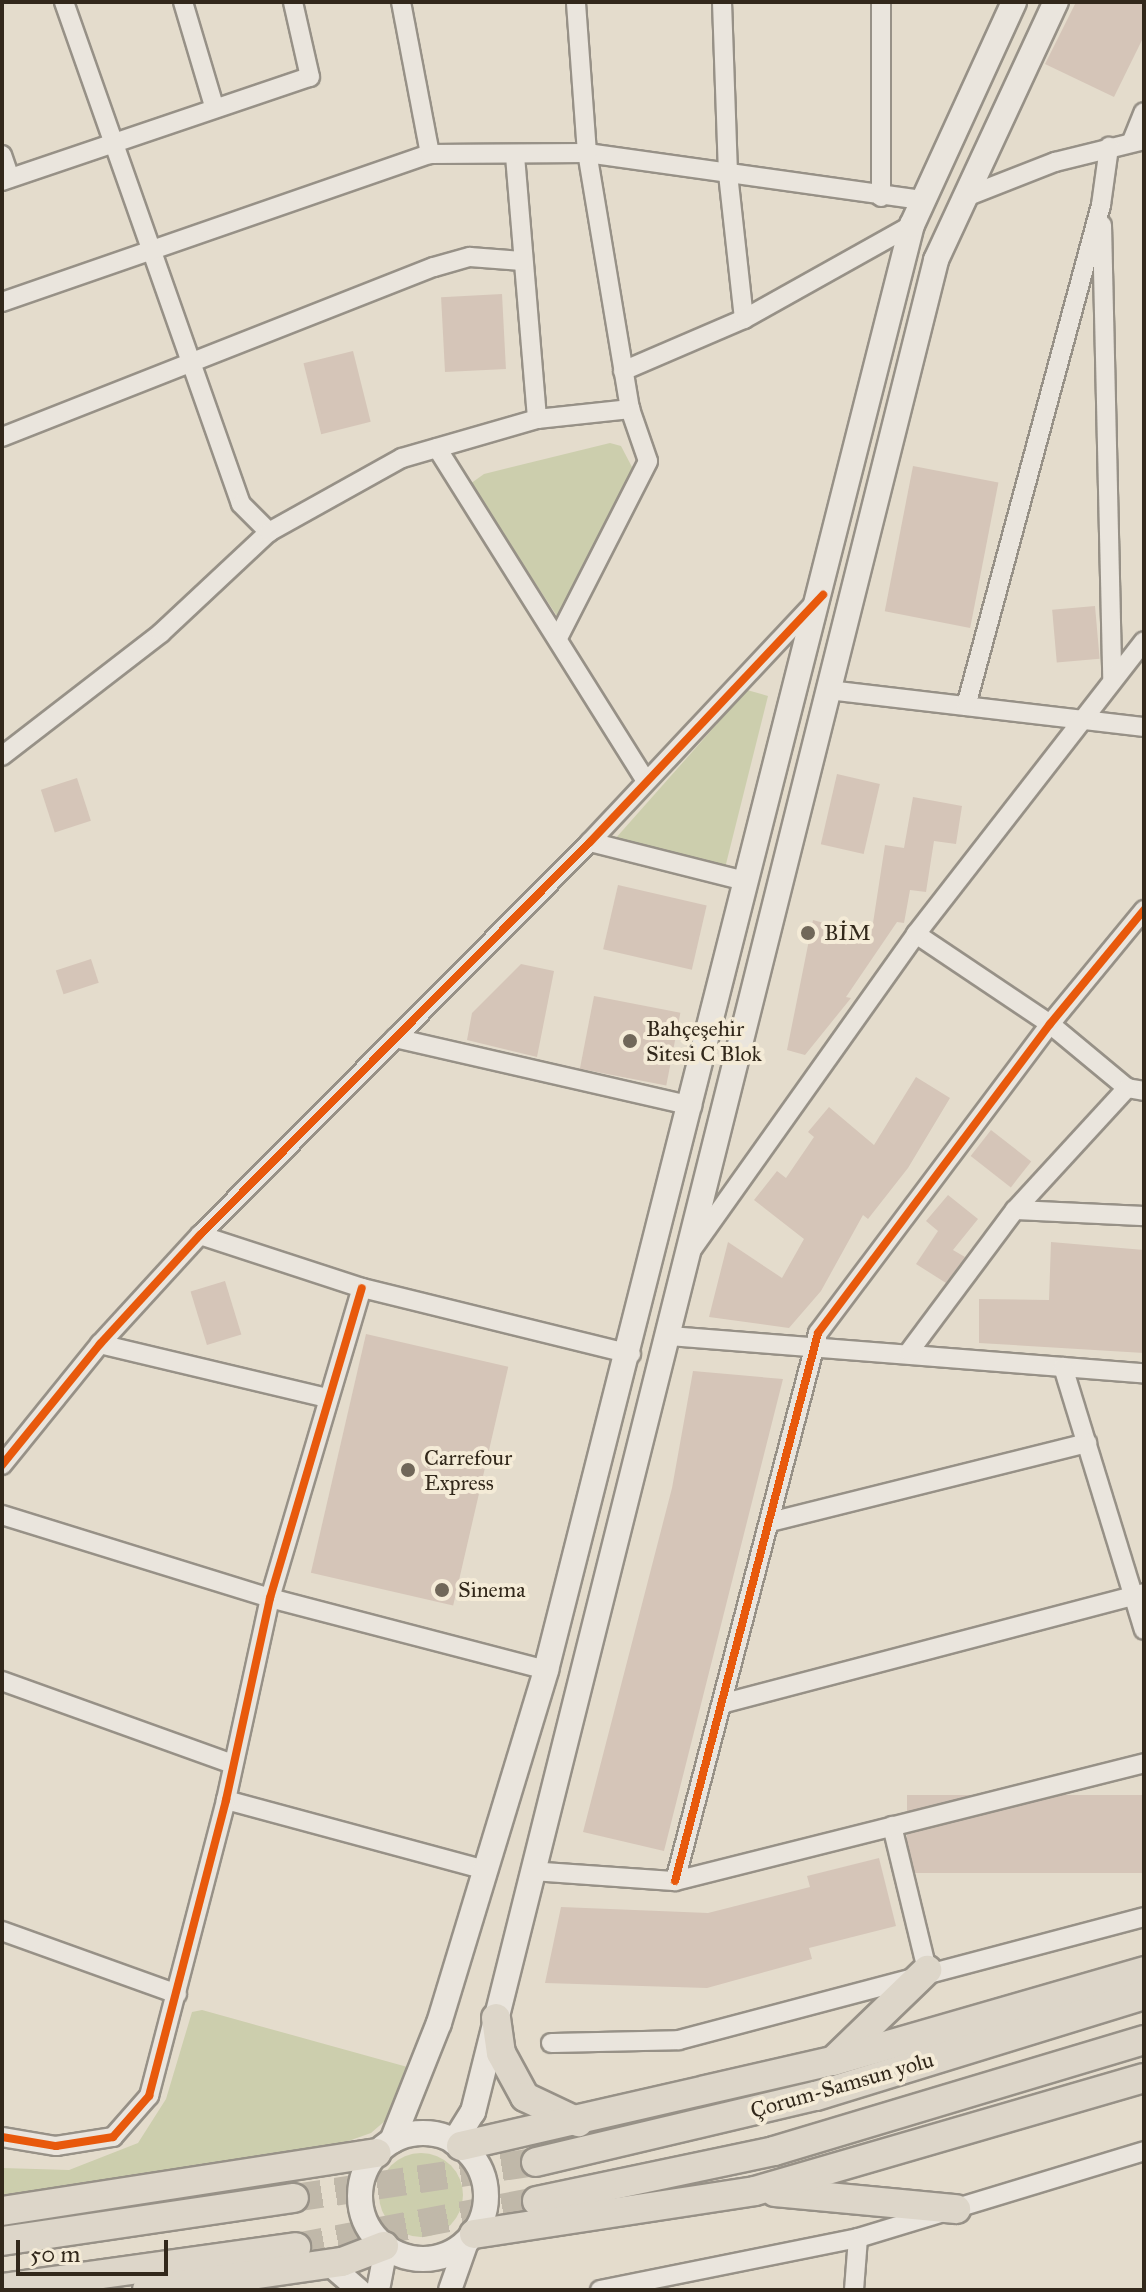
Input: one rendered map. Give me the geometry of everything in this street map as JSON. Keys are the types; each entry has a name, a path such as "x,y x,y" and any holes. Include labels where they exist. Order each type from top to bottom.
{"highway":[{"path":"833,2061 927,1970"},
{"path":"457,2144 579,2122 833,2061 1144,1971"},
{"name":"Çorum-Samsun yolu","path":"536,2162 816,2096 1144,1995"},
{"path":"496,2018 501,2053 525,2097 579,2122"},
{"name":"Çorum-Samsun yolu","path":"537,2201 774,2151 1144,2040"},
{"path":"470,2238 755,2191 1144,2078"},
{"path":"2,2211 385,2147"},
{"path":"755,2191 956,2209"},
{"path":"2,2241 294,2198"},
{"path":"2,2288 296,2247"},
{"path":"147,2290 329,2264 385,2247"}],"main road":[{"path":"385,2147 427,2133 457,2144 486,2187 470,2238 428,2259 385,2247 362,2213 360,2192 385,2147 439,2023 546,1670 631,1354 745,881 823,595 912,225 920,200 1014,2"},
{"path":"457,2144 473,2112 936,260 1056,2"},
{"path":"637,1329 669,1336"},
{"path":"631,1354 662,1362"}],"street":[{"path":"64,2 149,253 241,504 269,532"},
{"path":"183,2 214,106"},
{"path":"2,155 6,180 214,106 310,77 293,2"},
{"path":"401,2 430,154"},
{"path":"559,636 648,461 630,409 587,153 576,2"},
{"path":"722,2 728,174 744,319"},
{"path":"881,2 881,197"},
{"path":"963,198 1109,147 1138,140 1144,112"},
{"path":"966,706 1101,205 1109,147"},
{"path":"2,302 430,154 515,156 587,153 881,197 920,200"},
{"path":"515,156 537,419"},
{"path":"1101,205 1112,678"},
{"path":"623,371 744,319 912,225"},
{"path":"2,437 187,360 434,267 470,257 522,261"},
{"path":"2,756 161,633 269,532 402,458 537,419 630,409"},
{"path":"437,448 559,636 645,780"},
{"path":"2,1465 100,1344 200,1235 590,842 645,780 823,595"},
{"path":"687,1256 916,934 1112,678 1144,641"},
{"path":"829,690 1144,727"},
{"path":"590,842 745,881"},
{"path":"675,1881 725,1703 818,1333 1050,1024 1144,910"},
{"path":"909,1352 1015,1210 1135,1090 1050,1024 916,934"},
{"path":"395,1038 692,1106"},
{"path":"1015,1210 1144,1216"},
{"path":"200,1235 362,1288 631,1354"},
{"path":"2,2137 56,2146 113,2137 149,2096 226,1800 270,1598 326,1398 362,1288"},
{"path":"669,1336 813,1350 909,1352 1144,1373"},
{"path":"100,1344 326,1398"},
{"path":"1063,1367 1139,1595 1144,1630"},
{"path":"770,1522 1087,1443"},
{"path":"2,1515 270,1598 546,1670"},
{"path":"725,1703 1139,1595"},
{"path":"2,1681 233,1764"},
{"path":"531,1871 675,1881 1144,1763"},
{"path":"226,1800 485,1870"},
{"path":"892,1826 927,1970"},
{"path":"551,2043 679,2040 927,1970 1144,1917"},
{"path":"2,1931 177,1994"},
{"path":"600,2290 858,2238 1144,2151"},
{"path":"450,2290 470,2238"},
{"path":"854,2290 858,2238"},
{"path":"378,2290 385,2247"},
{"path":"329,2264 359,2290"}],"green space":[{"path":"610,443 621,446 633,469 557,616 470,484 484,474"},
{"path":"747,690 768,696 725,868 615,839"},
{"path":"202,2010 411,2068 386,2120 371,2133 337,2145 2,2199 2,2168 69,2170 138,2143 166,2099 192,2012"},
{"path":"421,2153 437,2156 456,2172 463,2195 460,2211 444,2230 421,2237 405,2234 386,2218 379,2195 382,2179 398,2160"}],"building":[{"path":"1076,2 1144,2 1144,36 1114,97 1045,64"},
{"path":"502,294 506,369 445,372 441,297"},
{"path":"353,351 371,422 321,434 304,363"},
{"path":"913,466 998,483 970,628 885,611"},
{"path":"1095,606 1100,659 1057,663 1052,610"},
{"path":"837,774 880,784 864,854 821,844"},
{"path":"77,778 91,821 55,833 41,790"},
{"path":"913,797 962,806 956,844 934,841 926,892 910,890 904,923 897,922 846,997 851,998 805,1055 787,1050 813,920 871,936 885,845 904,848"},
{"path":"618,885 707,905 692,970 603,949"},
{"path":"91,959 99,983 64,994 56,970"},
{"path":"521,964 554,971 537,1057 467,1040 472,1013"},
{"name":"Bahçeşehir Sitesi C Blok","path":"594,996 680,1013 666,1085 580,1069"},
{"path":"916,1077 950,1098 908,1168 868,1219 863,1215 821,1291 789,1328 709,1317 728,1242 782,1278 804,1239 754,1200 777,1171 786,1178 814,1137 808,1132 829,1107 874,1145"},
{"path":"991,1130 1031,1161 1011,1187 971,1156"},
{"path":"948,1195 978,1219 953,1250 965,1257 946,1283 916,1264 938,1231 926,1221"},
{"path":"1051,1242 1144,1250 1144,1353 979,1343 979,1299 1049,1300"},
{"path":"225,1281 241,1335 207,1345 191,1292"},
{"name":"Carrefour Express","path":"366,1334 508,1367 453,1606 311,1573"},
{"path":"693,1371 783,1379 664,1851 583,1832 672,1488"},
{"path":"907,1795 1144,1795 1144,1873 907,1873"},
{"path":"879,1858 896,1926 809,1948 812,1959 707,1988 545,1983 561,1907 708,1913 810,1887 807,1876"}],"tunnel":[{"path":"294,2198 536,2162"},
{"path":"296,2247 537,2201"}],"cycle path":[{"path":"2,1465 100,1344 200,1235 590,842 823,595"},
{"path":"675,1881 818,1333 1050,1024 1144,910"},
{"path":"2,2137 56,2146 113,2137 149,2096 226,1800 270,1598 362,1288"}],"place":[{"name":"BİM","path":"808,933"},
{"name":"Bahçeşehir Sitesi C Blok","path":"630,1041"},
{"name":"Carrefour Express","path":"408,1470"},
{"name":"Sinema","path":"442,1590"}]}
